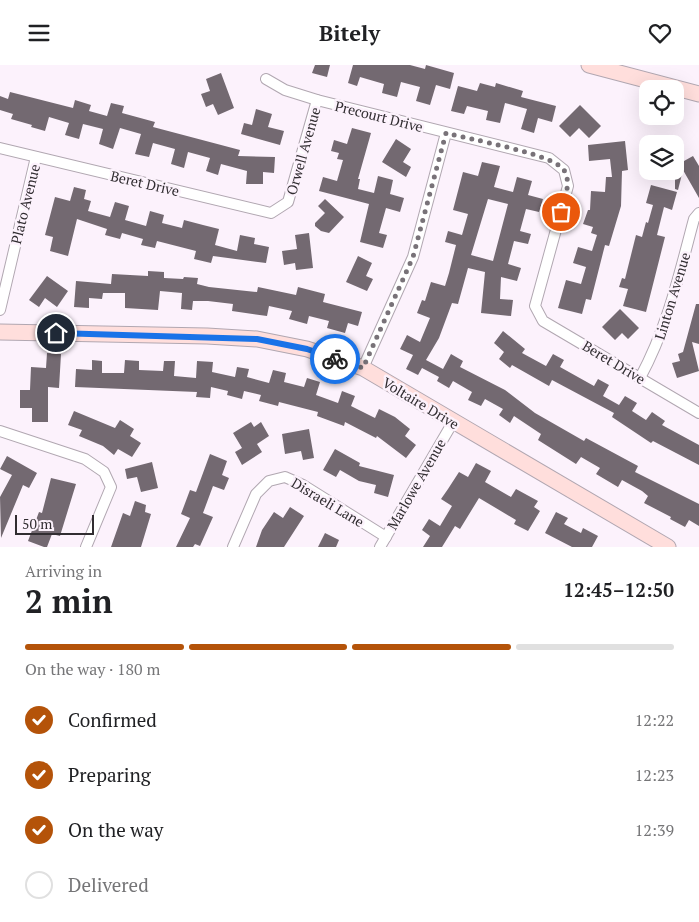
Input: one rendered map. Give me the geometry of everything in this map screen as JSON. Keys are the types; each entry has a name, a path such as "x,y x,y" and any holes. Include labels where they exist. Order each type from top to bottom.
{"street":[{"path":"589,65 699,94"},
{"name":"Precourt Drive","path":"266,79 285,90 317,100 550,159 564,170 568,186 535,306"},
{"name":"Orwell Avenue","path":"288,202 317,100"},
{"path":"363,368 413,257 446,133"},
{"name":"Beret Drive","path":"0,147 270,213 288,202"},
{"name":"Plato Avenue","path":"0,310 36,157"},
{"name":"Linton Avenue","path":"640,378 657,347 671,310 694,219 699,213"},
{"name":"Beret Drive","path":"535,306 543,321 699,413"},
{"name":"Voltaire Drive","path":"0,332 257,339 307,349 363,368 668,547"},
{"name":"Marlowe Avenue","path":"380,547 453,422"},
{"path":"0,431 85,459 104,472 111,487 86,547"},
{"name":"Disraeli Lane","path":"233,547 256,494 269,481 285,477 303,485 386,537"}],"building":[{"path":"315,65 330,65 327,77 312,73"},
{"path":"353,65 410,65 425,69 426,65 454,73 450,89 436,85 430,105 416,101 420,87 401,82 397,97 382,93 384,84 360,77 357,86 348,83"},
{"path":"221,73 234,108 218,115 213,104 206,107 201,94 210,91 206,79"},
{"path":"480,83 495,87 496,83 523,91 521,97 556,106 552,122 538,118 534,133 521,129 527,109 505,103 500,123 486,120 488,111 467,106 464,114 451,111 458,86 477,91"},
{"path":"10,92 73,108 75,100 91,105 89,111 107,116 111,103 124,106 122,113 155,122 153,127 240,150 238,156 275,157 274,173 263,172 263,184 246,184 247,171 221,164 218,175 206,171 210,158 188,152 184,168 171,164 175,149 153,143 149,157 135,154 141,134 120,128 113,149 99,144 103,129 83,124 79,139 65,135 69,123 49,117 45,131 31,127 32,125 11,119 13,114 0,110 0,96 8,99"},
{"path":"580,105 601,126 589,138 579,128 570,137 559,126"},
{"path":"256,109 272,114 268,127 284,131 280,145 241,134 244,123 252,125"},
{"path":"352,128 371,133 358,179 360,179 358,189 374,193 378,176 393,180 390,194 404,198 400,212 386,208 379,233 387,235 383,248 360,242 369,204 319,191 323,177 337,181 343,160 337,159 339,153 331,151 334,140 347,144"},
{"path":"396,139 411,149 403,162 411,167 406,177 382,162"},
{"path":"625,141 628,170 622,171 621,206 609,246 605,245 591,300 586,299 582,314 558,308 566,280 581,284 586,267 573,263 578,247 592,251 597,235 591,233 593,227 583,224 588,210 590,210 591,191 605,192 606,177 612,177 610,159 589,161 588,145"},
{"path":"693,156 699,166 699,198 684,172 684,161"},
{"path":"482,162 500,166 494,187 513,192 517,177 532,181 528,195 543,199 539,212 526,209 520,231 531,234 528,244 514,241 508,264 521,268 517,281 501,277 500,299 513,300 511,316 481,313 485,272 468,268 458,304 452,303 439,338 426,360 443,369 451,354 463,361 460,367 505,390 535,413 584,441 586,438 638,466 635,472 699,504 699,526 689,520 685,527 670,519 671,517 644,503 648,496 642,491 622,480 618,487 596,474 600,468 581,457 576,464 538,440 541,434 514,416 510,423 499,415 503,409 485,399 481,406 468,400 472,392 453,381 449,388 437,381 439,377 422,368 418,375 406,369 413,355 400,349 407,335 420,342 430,318 417,313 422,300 425,301 431,282 445,286 449,273 456,245 445,242 448,231 462,235 468,214 453,210 463,172 478,176","holes":["488,199 508,204 493,261 471,255"]},
{"path":"675,180 680,180 678,190 675,189"},
{"path":"651,185 677,192 672,210 664,207 657,235 665,237 646,312 623,306 628,289 619,287 622,278 625,279 636,235 642,237 646,222 648,223 653,205 646,203"},
{"path":"74,187 86,190 84,199 91,201 88,211 110,217 115,202 129,206 125,220 146,226 150,211 164,215 162,223 182,228 184,220 219,229 215,245 237,251 240,235 255,238 254,244 269,247 266,263 213,256 211,263 194,259 196,251 157,241 155,248 141,245 143,239 122,233 120,239 105,235 107,229 77,219 68,256 50,251 53,237 45,235 55,197 70,201"},
{"path":"325,199 344,217 329,233 321,231 315,226 315,223 325,213 318,206"},
{"path":"309,233 313,268 296,270 295,263 284,265 282,251 297,249 295,235"},
{"path":"358,256 372,263 366,276 373,279 367,291 346,282"},
{"path":"148,271 164,272 164,278 198,278 197,284 209,287 257,292 258,287 296,295 298,287 325,294 323,302 362,312 358,326 348,323 345,333 327,328 329,321 309,316 307,324 289,319 292,311 269,306 267,316 232,311 233,304 208,301 193,301 192,310 181,309 182,293 160,291 158,310 125,308 125,293 103,293 102,299 89,298 89,308 74,307 76,281 111,284 112,274 148,276"},
{"path":"47,276 68,291 57,307 45,298 39,307 29,300"},
{"path":"696,304 699,304 699,344 692,342 699,371 677,378 672,363 680,361 678,354 683,352"},
{"path":"620,309 639,328 628,339 622,333 615,340 602,327"},
{"path":"503,331 525,349 522,353 546,366 553,354 564,360 560,367 594,386 598,379 609,385 603,396 619,405 625,396 637,403 632,411 646,420 652,412 665,421 662,425 699,445 699,465 653,441 651,443 612,417 614,413 552,380 549,386 512,365 510,368 499,359 504,352 494,343"},
{"path":"47,353 61,354 59,388 48,387 48,422 32,422 32,408 20,408 20,390 30,390 31,367 46,368"},
{"path":"92,360 102,361 102,373 124,373 125,360 139,361 139,370 163,371 164,361 175,361 174,376 196,378 197,361 213,362 212,372 235,377 237,367 249,369 247,377 269,383 273,370 286,373 284,382 304,387 307,378 320,382 316,395 338,403 342,391 355,396 351,406 375,418 379,409 395,417 410,429 405,436 416,445 406,458 377,436 376,438 345,422 344,426 317,416 318,412 279,402 278,406 259,401 261,395 244,391 242,399 227,395 228,391 211,387 210,398 196,397 197,392 75,387 76,369 92,370"},
{"path":"74,411 115,428 120,420 134,429 130,436 141,443 132,457 118,449 114,455 103,446 79,436 82,430 68,425"},
{"path":"251,422 254,427 261,422 269,436 257,444 262,452 242,465 235,452 242,448 233,433"},
{"path":"309,429 314,458 303,460 301,451 285,454 282,434"},
{"path":"335,449 360,463 359,466 394,475 388,497 374,493 376,485 359,481 340,470 336,477 323,470"},
{"path":"210,454 227,461 222,475 229,478 224,490 213,486 203,513 213,517 200,546 195,544 193,547 176,547 190,518 181,514 190,490 196,492"},
{"path":"7,456 37,473 29,488 23,485 1,538 0,497 12,475 0,469"},
{"path":"152,462 158,488 141,492 137,477 127,479 125,469"},
{"path":"476,463 491,471 485,482 511,497 516,489 538,501 534,507 540,511 528,531 514,524 516,520 479,498 460,529 455,526 442,547 423,547 430,536 422,530 429,519 440,526 452,506 441,499 459,472 468,477"},
{"path":"51,478 76,484 60,536 52,534 47,547 44,547 28,541 39,512 42,513"},
{"path":"135,501 146,505 145,512 151,514 141,547 111,547 123,513 130,516"},
{"path":"290,507 304,516 284,547 256,547 262,530 274,512 283,518"},
{"path":"556,512 568,518 564,524 581,533 583,528 598,536 592,547 572,547 545,533"},
{"path":"325,533 339,540 336,547 318,547"}],"way so far":[{"path":"335,359 363,368 413,257 446,133 550,159 564,170 568,186 561,212"}],"route":[{"path":"56,333 207,336 257,339 307,349 335,359"}]}
